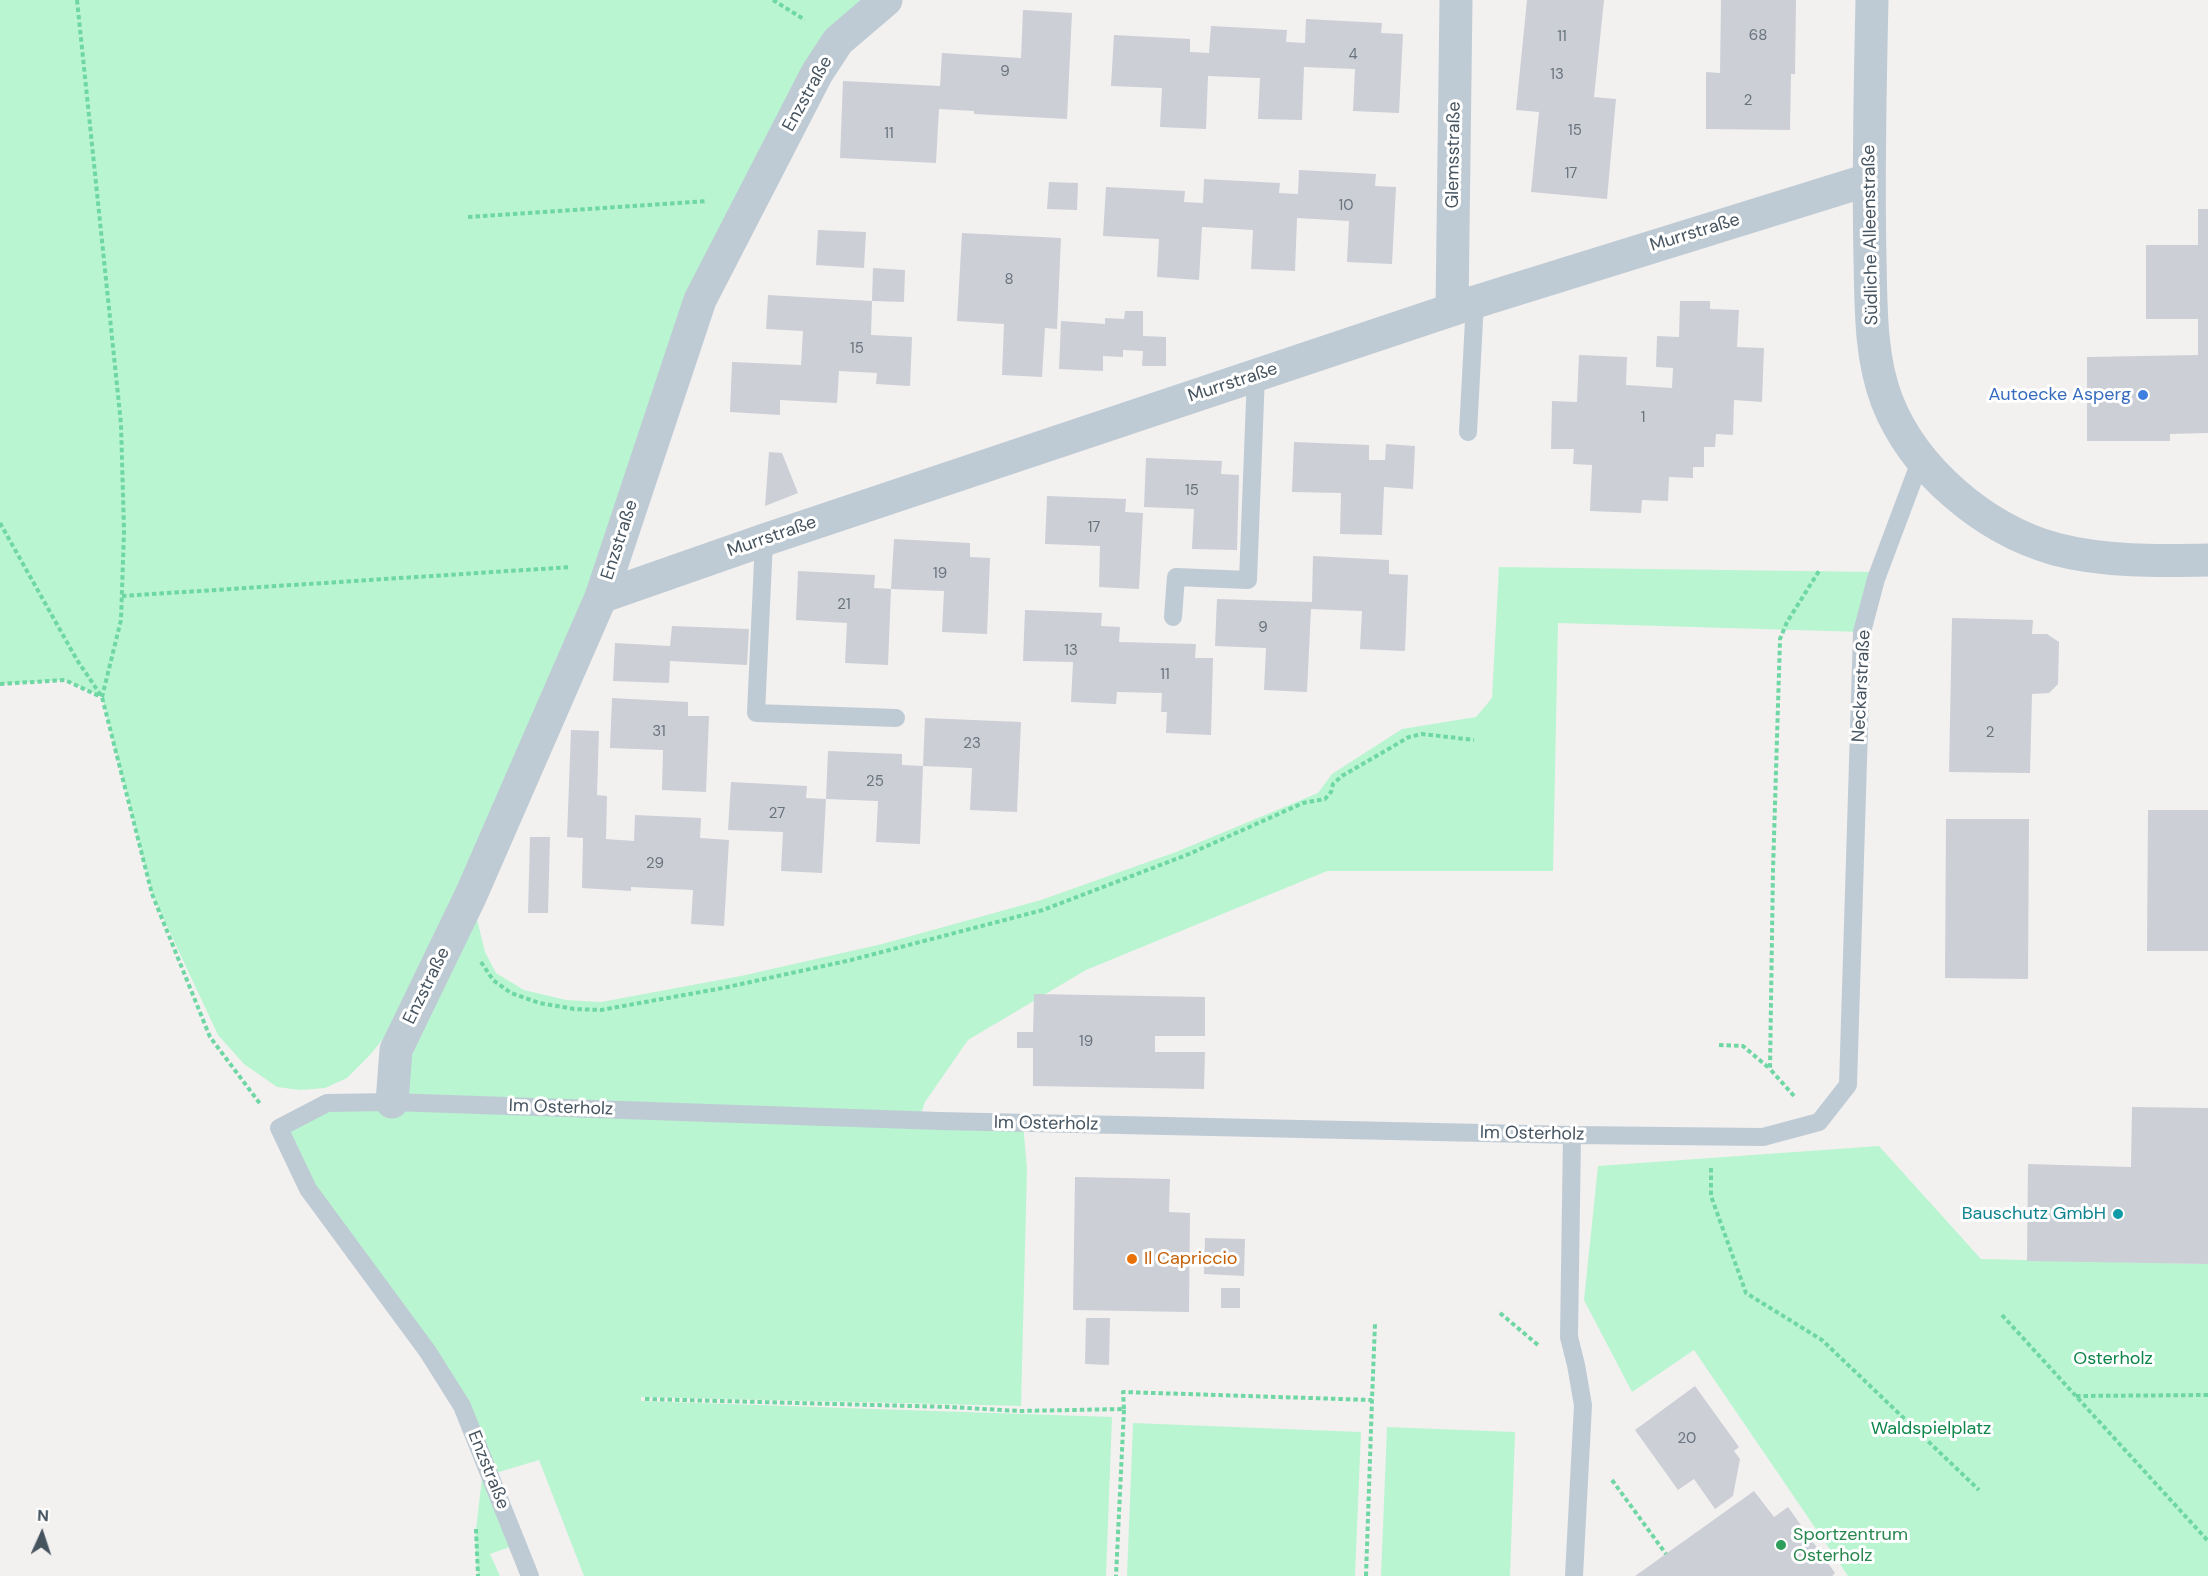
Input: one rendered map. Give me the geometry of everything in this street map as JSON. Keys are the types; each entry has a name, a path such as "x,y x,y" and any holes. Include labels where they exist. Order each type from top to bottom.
{"street":[{"name":"Enzstraße","path":"392,1102 396,1050 460,917 601,597 700,300 817,73 838,41 886,0"},
{"name":"Glemsstraße","path":"1456,0 1463,306"},
{"name":"Südliche Alleenstraße","path":"1872,0 1868,180 1871,286 1879,370 1887,400 1900,430 1921,459"},
{"name":"Murrstraße","path":"601,597 764,540 1463,306 1868,180"},
{"path":"1921,459 1960,498 1996,524 2055,549 2093,557 2208,560"}],"lane":[{"path":"1463,306 1468,432"},
{"path":"1173,617 1176,577 1248,580 1257,375"},
{"name":"Neckarstraße","path":"1818,1122 1848,1085 1862,632 1876,579 1921,459"},
{"path":"764,540 756,713 896,718"},
{"name":"Im Osterholz","path":"279,1128 327,1103 392,1102 940,1121 1712,1137 1763,1137 1818,1122"},
{"name":"Enzstraße","path":"279,1128 308,1189 428,1352 462,1406 530,1576"},
{"path":"1572,1135 1569,1337 1583,1405 1578,1462 1574,1576"}],"path":[{"path":"77,0 121,424 124,531 122,620 102,697"},
{"path":"468,217 753,198"},
{"path":"0,523 77,660 102,697 152,894 210,1037 279,1128"},
{"path":"122,596 612,564"},
{"path":"1770,1069 1779,639 1818,571"},
{"path":"0,684 65,680 102,697"},
{"path":"460,917 482,963 493,980 511,993 538,1003 574,1009 601,1010 621,1007 851,960 1043,910 1189,854 1304,803 1325,799 1331,792 1333,784 1342,776 1408,737 1433,735 1474,740"},
{"path":"1719,1046 1743,1046 1770,1069 1818,1122"},
{"path":"1712,1137 1711,1196 1746,1293 1822,1340 1979,1490"},
{"path":"2002,1316 2208,1541"},
{"path":"1366,1576 1375,1324"},
{"path":"1116,1576 1123,1392 1372,1400"},
{"path":"2075,1396 2208,1395"},
{"path":"645,1399 1019,1411 1124,1409"},
{"path":"1578,1462 1605,1470 1666,1554"}],"green space":[{"path":"0,0 886,0 838,41 700,300 601,597 392,1028 347,1078 325,1088 300,1090 277,1087 244,1064 218,1035 152,894 102,697 65,680 0,684"},
{"path":"1499,567 1879,572 1862,632 1558,623 1553,871 1327,871 1086,970 968,1040 925,1102 919,1120 1023,1123 1027,1169 1021,1406 641,1397 641,1401 1112,1417 1106,1576 584,1576 539,1460 489,1475 518,1544 490,1554 500,1576 478,1576 475,1538 484,1461 462,1406 308,1189 279,1128 327,1103 392,1102 471,895 485,952 496,973 524,990 566,1000 601,1002 741,976 882,944 1041,900 1176,852 1318,793 1332,774 1402,729 1476,717 1492,698"},
{"name":"Osterholz","path":"1879,1146 1981,1259 2208,1264 2208,1576 1848,1576 1694,1350 1632,1392 1584,1300 1598,1166"},
{"path":"1133,1423 1361,1432 1355,1576 1127,1576"},
{"path":"1387,1427 1515,1432 1510,1576 1381,1576"}],"building":[{"path":"1527,0 1604,0 1594,97 1616,99 1607,199 1531,192 1539,112 1516,110"},
{"path":"1721,0 1796,0 1795,74 1791,74 1790,130 1706,129 1706,72 1720,73"},
{"path":"1023,10 1072,13 1067,119 974,114 974,111 939,109 936,163 840,158 843,81 940,86 942,53 1021,58"},
{"path":"1306,19 1382,23 1381,33 1403,34 1399,113 1353,111 1355,69 1304,67 1302,120 1258,119 1260,78 1208,76 1206,129 1160,127 1162,88 1111,86 1114,35 1190,39 1190,52 1209,53 1211,26 1287,30 1286,42 1305,43"},
{"path":"1299,170 1376,174 1375,186 1396,187 1392,264 1347,262 1349,221 1297,218 1295,271 1251,269 1253,230 1202,227 1199,280 1157,277 1159,239 1103,236 1106,187 1185,191 1184,202 1203,203 1204,179 1280,183 1279,193 1298,194"},
{"path":"1049,182 1078,183 1077,210 1047,209"},
{"name":"Autoecke Asperg","path":"2198,209 2208,209 2208,433 2170,434 2170,441 2087,441 2087,357 2198,355 2198,319 2146,319 2146,245 2198,245"},
{"path":"818,230 866,232 864,268 816,265"},
{"path":"962,233 1061,238 1057,329 1045,328 1042,377 1002,375 1004,324 957,321"},
{"path":"873,268 905,270 904,302 872,301"},
{"path":"768,295 872,301 871,335 912,337 910,386 876,384 877,373 839,371 837,403 780,400 780,415 730,412 732,362 801,365 803,331 766,329"},
{"path":"1680,301 1710,301 1710,309 1739,310 1737,347 1764,348 1762,402 1734,400 1733,435 1716,434 1715,447 1704,447 1704,467 1693,467 1693,478 1669,477 1668,501 1642,500 1641,513 1590,511 1592,465 1573,464 1574,449 1551,449 1552,401 1577,402 1579,355 1627,357 1626,385 1672,388 1673,368 1656,367 1657,336 1679,337"},
{"path":"1125,311 1143,311 1143,336 1166,337 1166,366 1142,366 1143,351 1123,350 1123,357 1103,356 1103,371 1059,369 1061,321 1105,324 1105,318 1124,319"},
{"path":"1294,442 1369,445 1369,460 1385,460 1386,444 1415,446 1413,489 1384,487 1382,535 1340,534 1341,493 1292,492"},
{"path":"769,452 782,453 798,493 765,506"},
{"path":"1146,458 1222,461 1221,474 1239,475 1237,550 1192,549 1194,509 1144,507"},
{"path":"1047,496 1126,499 1125,512 1143,513 1139,589 1099,587 1100,546 1045,544"},
{"path":"894,539 970,543 970,557 990,558 987,634 942,632 944,591 891,589"},
{"path":"1313,556 1389,560 1389,574 1408,575 1405,651 1360,649 1362,611 1311,609 1307,692 1264,690 1266,648 1215,646 1217,599 1312,602"},
{"path":"798,571 875,575 874,588 891,589 888,665 845,663 847,623 796,620"},
{"path":"1025,610 1102,613 1101,626 1120,627 1119,642 1196,644 1195,658 1213,658 1211,735 1166,733 1167,712 1161,712 1162,693 1117,692 1116,704 1071,702 1073,662 1023,661"},
{"path":"1952,618 2033,620 2032,634 2047,634 2059,642 2058,684 2049,693 2032,694 2030,773 1949,772"},
{"path":"672,626 749,629 747,665 670,661 669,683 613,681 615,643 670,646"},
{"path":"612,698 688,702 688,716 709,716 706,792 662,790 663,750 610,748"},
{"path":"925,718 1021,722 1017,812 970,810 972,768 923,766"},
{"path":"571,730 599,731 597,795 607,796 606,839 634,841 635,815 701,818 700,838 729,840 724,926 691,924 693,890 631,887 631,891 582,888 583,838 567,837"},
{"path":"828,751 902,754 902,765 923,766 920,844 876,842 878,801 826,799"},
{"path":"731,782 807,786 806,798 826,799 822,873 781,871 783,832 728,830"},
{"path":"2148,810 2208,810 2208,951 2147,951"},
{"path":"1946,819 2029,819 2028,979 1945,978"},
{"path":"530,837 550,837 548,913 528,913"},
{"path":"1034,994 1205,997 1205,1036 1155,1036 1155,1052 1205,1052 1204,1089 1033,1086 1033,1048 1017,1048 1017,1032 1033,1032"},
{"name":"Bauschutz GmbH","path":"2132,1107 2208,1108 2208,1264 2027,1261 2028,1164 2131,1167"},
{"path":"1075,1177 1170,1179 1169,1212 1190,1213 1189,1312 1073,1310"},
{"path":"1205,1238 1245,1239 1244,1276 1204,1274"},
{"path":"1221,1288 1240,1288 1240,1308 1221,1308"},
{"path":"1086,1318 1110,1318 1109,1365 1085,1364"},
{"path":"1695,1386 1739,1447 1734,1451 1740,1459 1733,1496 1715,1509 1694,1479 1678,1490 1635,1430"},
{"path":"1754,1491 1774,1517 1788,1507 1835,1573 1832,1576 1635,1576"}],"place":[{"name":"Autoecke Asperg","path":"2143,395"},
{"name":"Bauschutz GmbH","path":"2118,1214"},
{"name":"Il Capriccio","path":"1132,1259"},
{"name":"Sportzentrum Osterholz","path":"1781,1545"}],"park label":[{"name":"Waldspielplatz","path":"1931,1429"}]}
